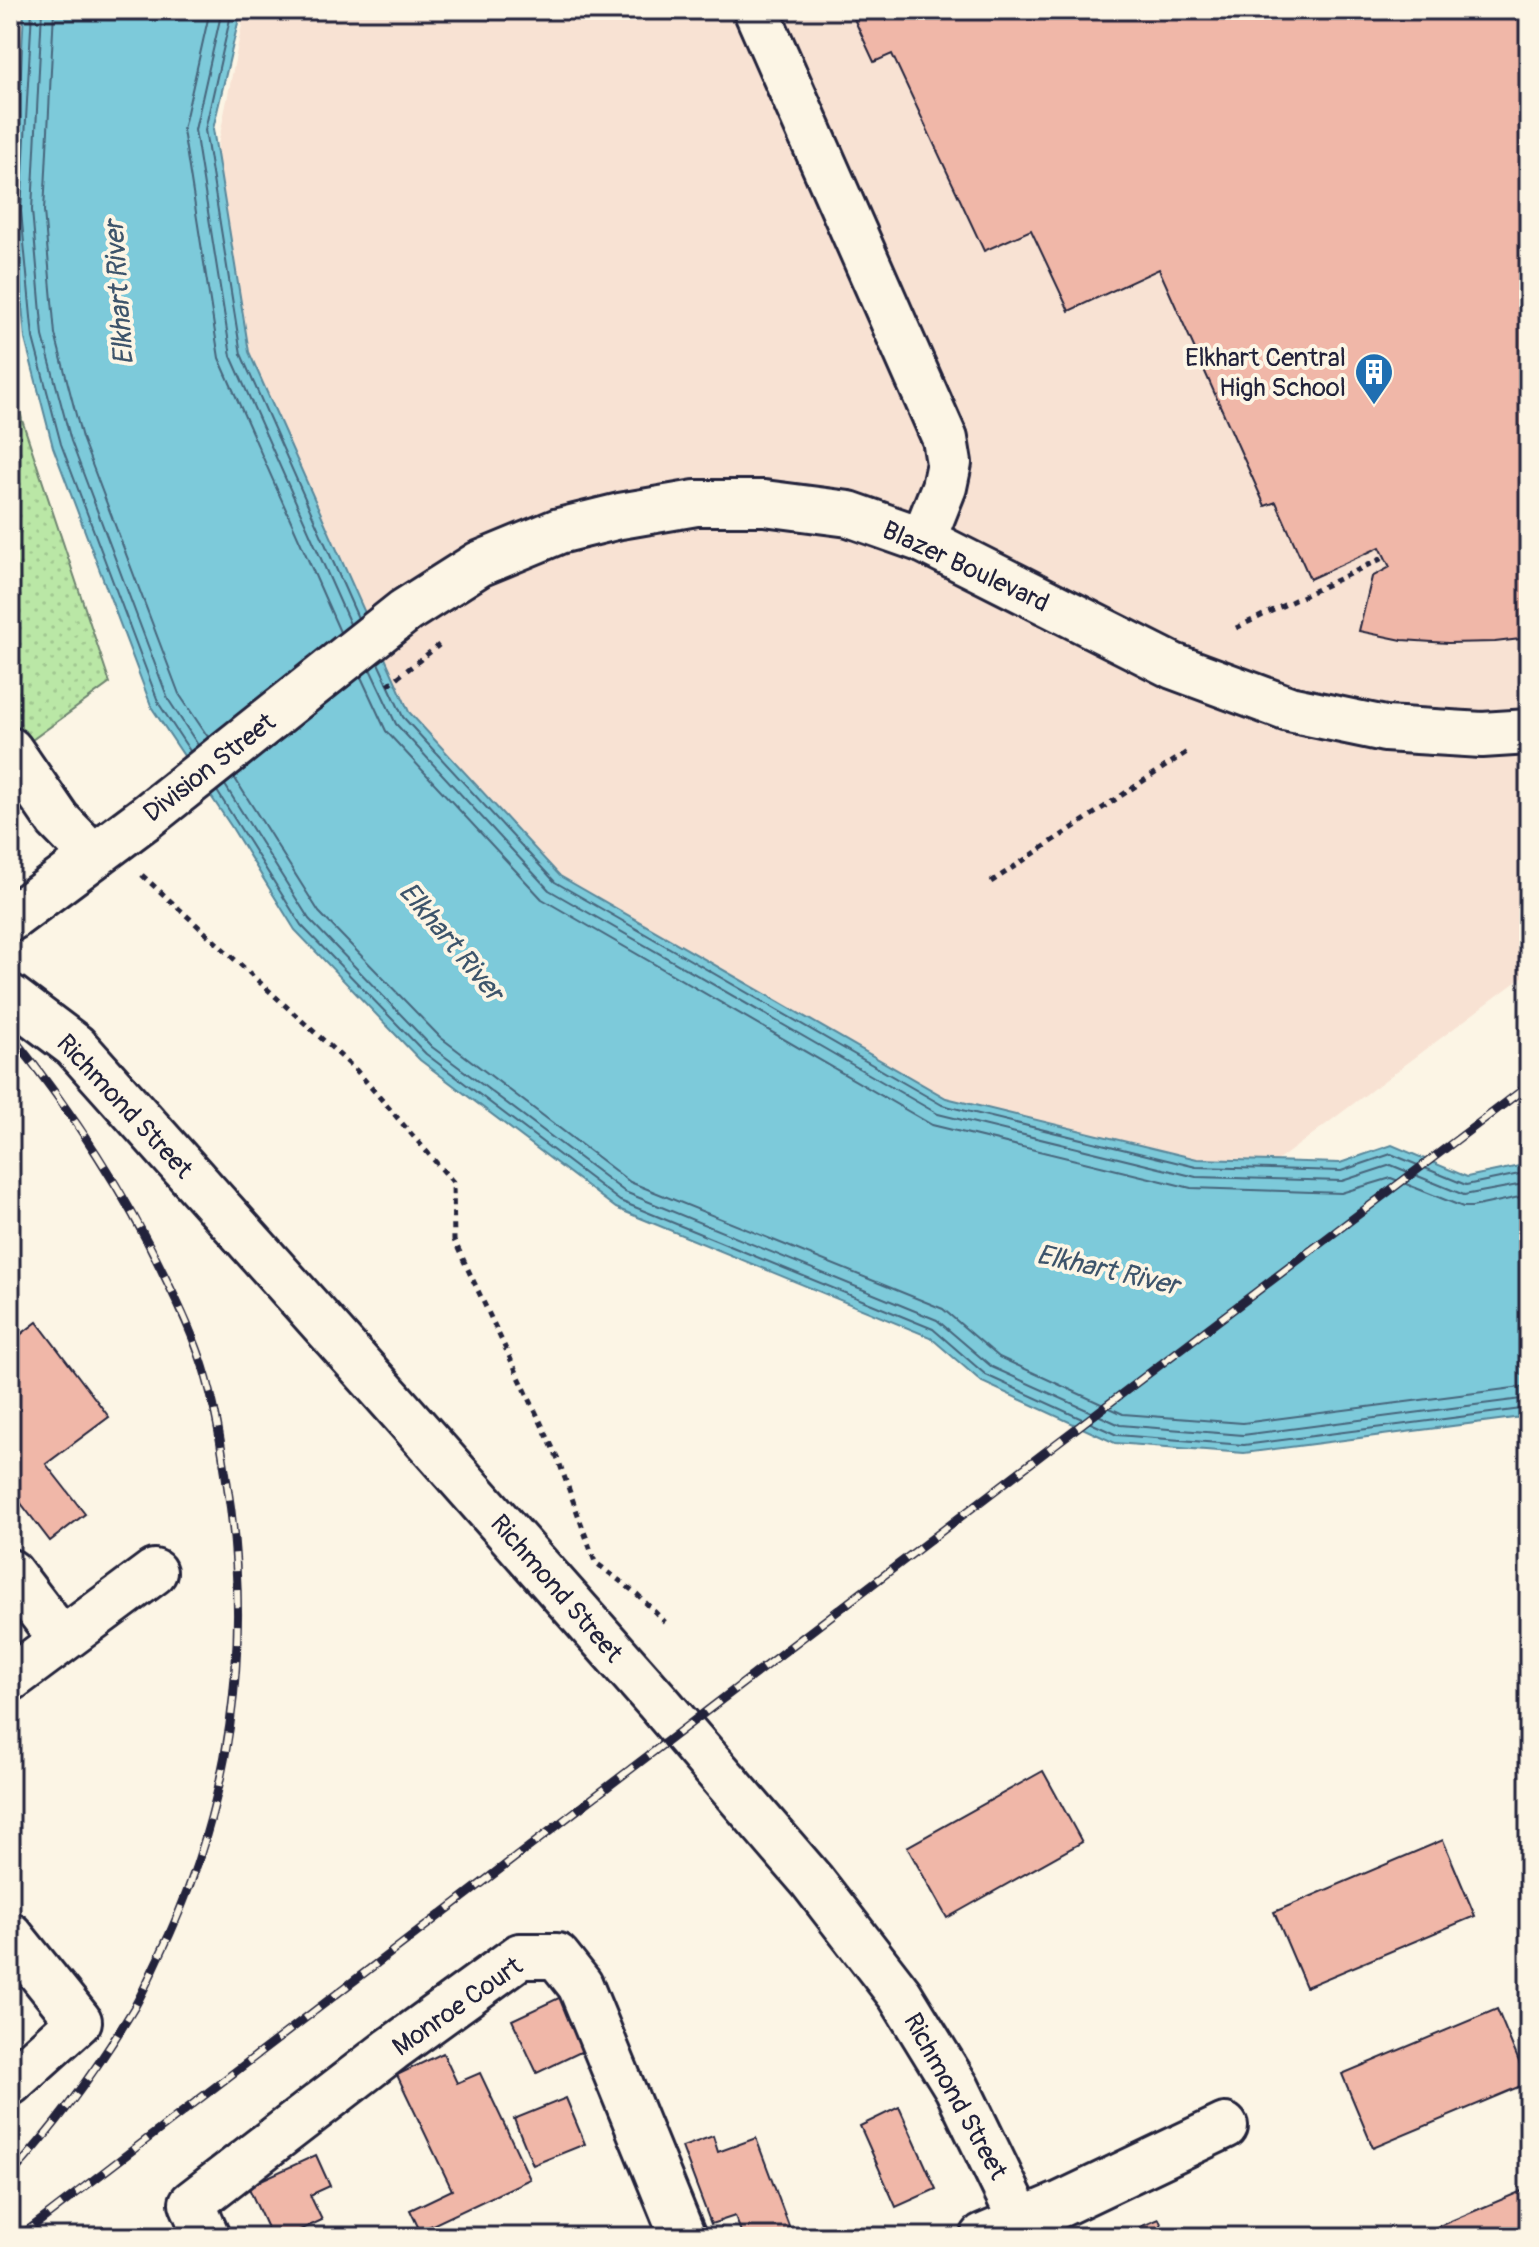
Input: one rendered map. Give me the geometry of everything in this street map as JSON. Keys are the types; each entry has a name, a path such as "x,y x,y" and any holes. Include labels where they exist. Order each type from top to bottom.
{"street":[{"path":"756,10 945,439 949,463 944,487 923,540"},
{"name":"Blazer Boulevard","path":"405,611 479,564 559,531 620,516 696,503 764,503 849,514 923,540 1173,666 1289,709 1385,729 1482,735 1529,732"},
{"name":"Division Street","path":"10,919 145,818 405,611"},
{"path":"10,750 58,820 93,856"},
{"name":"Richmond Street","path":"10,997 75,1046 473,1493 812,1881 900,1995 957,2088 1011,2232"},
{"path":"10,1572 62,1640"},
{"path":"10,1679 154,1572"},
{"path":"10,1935 79,2021 10,2083"},
{"name":"Monroe Court","path":"200,2220 392,2049 520,1956 557,1956 580,1985 683,2237"},
{"path":"1011,2232 1225,2126"}],"path":[{"path":"1236,628 1385,557"},
{"path":"991,882 1190,750"},
{"path":"142,875 356,1070 453,1182 454,1240 558,1459 595,1562 637,1594 665,1622"}],"shaded area":[{"name":"Elkhart Central High School","path":"245,10 1529,10 1529,972 1277,1161 1197,1159 946,1098 560,876 409,712 249,352 217,150"}],"green space":[{"path":"10,360 22,420 110,683 10,756"}],"water":[{"name":"Elkhart River","path":"24,10 241,10 213,129 249,352 409,712 560,876 946,1098 1197,1159 1340,1163 1392,1145 1467,1177 1529,1164 1529,1416 1244,1453 1115,1443 982,1382 930,1337 616,1208 420,1060 295,930 231,826 152,708 53,447 25,339 14,212"}],"building":[{"name":"Elkhart Central High School","path":"850,10 1529,10 1529,638 1448,643 1402,640 1359,631 1372,577 1390,567 1380,547 1310,579 1276,502 1265,506 1159,269 1069,311 1031,230 984,251 892,54 874,62"},
{"path":"10,1322 20,1335 37,1322 109,1417 46,1464 85,1514 50,1541 10,1489"},
{"path":"1043,1771 1082,1842 947,1918 907,1847"},
{"path":"1443,1840 1475,1916 1306,1987 1274,1912"},
{"path":"563,1996 587,2049 537,2073 512,2020"},
{"path":"1497,2009 1528,2083 1373,2148 1342,2074"},
{"path":"443,2053 457,2083 480,2073 530,2179 420,2231 410,2210 452,2190 397,2075"},
{"path":"566,2098 585,2144 533,2165 514,2119"},
{"path":"899,2107 936,2189 896,2207 860,2126"},
{"path":"713,2136 718,2152 756,2138 792,2234 783,2237 743,2237 735,2216 711,2224 682,2147"},
{"path":"316,2155 330,2186 310,2195 322,2220 285,2237 271,2237 248,2186"},
{"path":"1529,2188 1529,2237 1413,2237"},
{"path":"1159,2219 1166,2237 1116,2237"}],"railway":[{"path":"10,1034 74,1120 112,1179 147,1241 195,1342 211,1395 227,1483 237,1605 236,1666 230,1726 204,1843 184,1901 134,2008 91,2074 10,2176"},
{"path":"19,2237 1529,1085"}],"place":[{"name":"Elkhart Central High School","path":"1374,406"}]}
